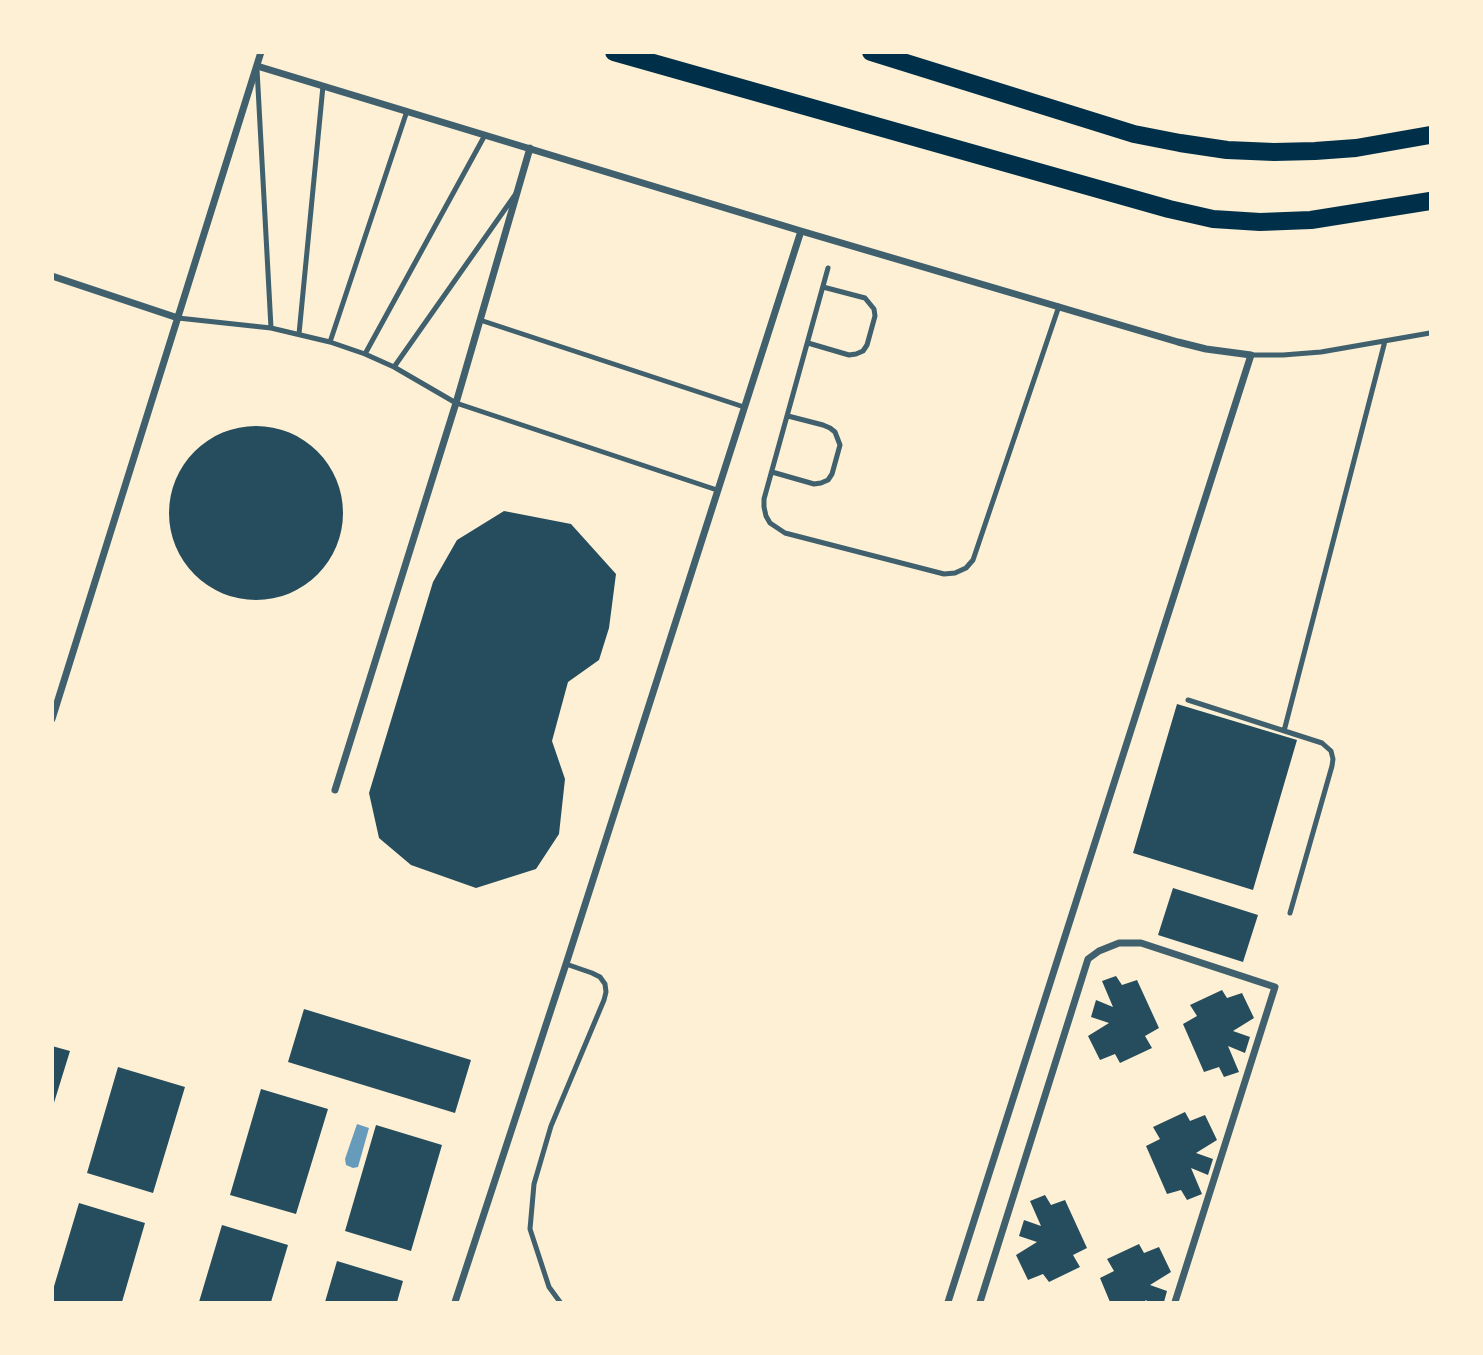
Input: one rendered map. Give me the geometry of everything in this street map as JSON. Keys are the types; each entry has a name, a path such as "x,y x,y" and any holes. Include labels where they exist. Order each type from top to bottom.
{"main road":[{"path":"614,52 1169,209 1213,219 1260,222 1311,220 1430,201"},
{"path":"871,52 1134,134 1180,144 1227,150 1315,152 1430,135"}],"street":[{"path":"52,719 261,52"},
{"path":"257,66 1178,342 1251,355 948,1303"},
{"path":"335,790 456,403 530,148"},
{"path":"455,1303 801,231"},
{"path":"52,276 178,318"},
{"path":"980,1303 1088,959 1119,943 1141,943 1275,987 1175,1303"}],"lane":[{"path":"257,66 271,328"},
{"path":"299,334 323,86"},
{"path":"330,342 407,111"},
{"path":"365,354 485,135"},
{"path":"394,367 518,191"},
{"path":"828,268 764,507 771,523 785,533 944,575 966,568 978,549 1059,306"},
{"path":"808,343 849,355 856,354 863,351 867,345 875,316 874,309 865,298 823,287"},
{"path":"178,318 271,328 330,342 394,367 456,403 717,490"},
{"path":"480,320 744,407"},
{"path":"1251,355 1321,352 1430,333"},
{"path":"1284,731 1385,341"},
{"path":"772,472 814,484 828,480 832,474 840,445 835,432 823,425 788,416"},
{"path":"1188,700 1322,743 1331,751 1333,759 1290,913"},
{"path":"560,1303 549,1287 530,1229 534,1185 551,1126 606,992 600,977 566,964"}],"water":[{"path":"357,1124 369,1128 358,1167 353,1168 346,1165 345,1159"}],"building":[{"path":"256,426 289,433 318,451 336,480 343,513 336,546 318,575 289,593 256,600 223,593 194,575 176,546 169,513 176,480 194,451 223,433"},
{"path":"504,511 571,524 616,574 609,628 599,660 568,682 552,741 565,779 559,834 536,869 476,888 411,865 379,838 369,793 433,582 457,540"},
{"path":"1177,704 1297,740 1253,890 1133,853"},
{"path":"1173,888 1258,915 1243,962 1158,935"},
{"path":"1116,976 1122,985 1137,980 1159,1028 1145,1036 1152,1048 1120,1063 1115,1054 1100,1060 1088,1036 1109,1023 1091,1017 1096,1000 1113,1007 1102,981"},
{"path":"1222,990 1227,998 1242,993 1254,1018 1233,1031 1250,1037 1245,1053 1228,1046 1239,1072 1224,1077 1219,1067 1204,1072 1183,1024 1197,1016 1190,1005"},
{"path":"304,1009 471,1060 455,1113 288,1062"},
{"path":"52,1046 70,1051 53,1106 52,1106"},
{"path":"118,1067 185,1087 153,1193 87,1173"},
{"path":"261,1089 328,1109 296,1214 230,1195"},
{"path":"1185,1112 1190,1121 1205,1115 1217,1140 1196,1153 1213,1159 1208,1175 1191,1168 1202,1194 1187,1200 1181,1190 1167,1194 1146,1146 1160,1139 1153,1127"},
{"path":"376,1125 442,1145 411,1251 345,1231"},
{"path":"1045,1195 1051,1205 1065,1200 1087,1248 1073,1255 1080,1267 1049,1282 1043,1274 1028,1280 1016,1255 1037,1242 1019,1236 1024,1220 1041,1226 1030,1201"},
{"path":"79,1203 145,1223 122,1302 52,1302 52,1293"},
{"path":"222,1225 288,1245 271,1302 199,1302"},
{"path":"1139,1244 1144,1253 1159,1247 1171,1272 1150,1285 1167,1291 1164,1302 1110,1302 1100,1278 1114,1271 1107,1259"},
{"path":"337,1261 403,1281 397,1302 325,1302"}]}
